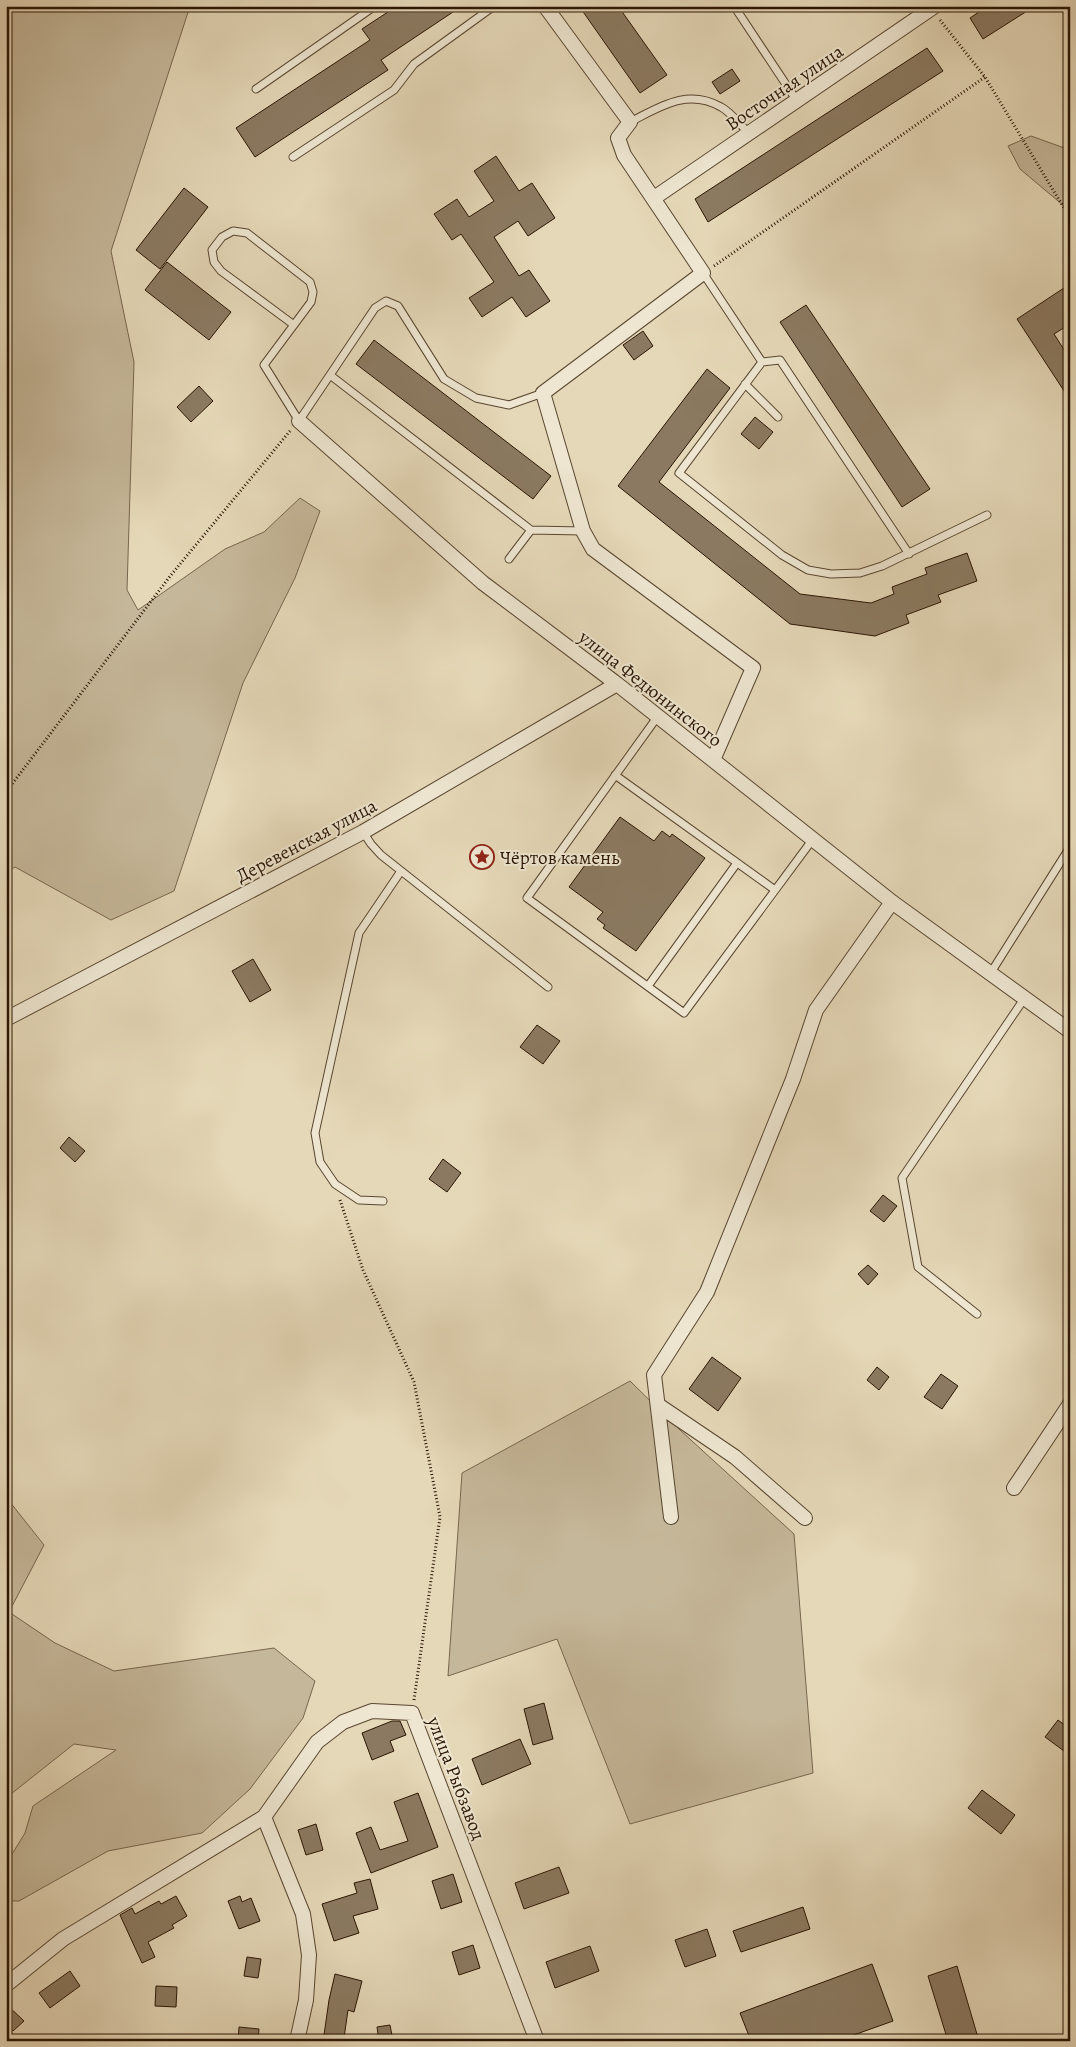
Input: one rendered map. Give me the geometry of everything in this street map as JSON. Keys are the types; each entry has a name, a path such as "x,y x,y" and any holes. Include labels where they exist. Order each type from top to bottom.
{"street":[{"path":"545,6 630,122 618,138 624,154 703,273 543,393 582,531 593,550 753,668 713,760"},
{"name":"Восточная улица","path":"654,198 933,8"},
{"name":"улица Федюнинского","path":"299,421 484,583 658,716 892,902 1070,1031"},
{"name":"Деревенская улица","path":"6,1019 363,832 617,684"},
{"path":"671,1517 654,1375 707,1292 793,1079 816,1010 892,902"},
{"path":"1014,1488 1070,1404"},
{"path":"658,1405 735,1456 805,1518"},
{"name":"улица Рыбзавод","path":"6,1985 63,1940 264,1817 317,1742 343,1722 372,1710 412,1713 537,2041"},
{"path":"264,1817 302,1914 309,1955 306,2000 297,2041"}],"lane":[{"path":"256,89 375,6"},
{"path":"293,157 394,90 414,64 494,6"},
{"path":"734,6 797,100"},
{"path":"630,122 674,100 701,99 722,107 749,133"},
{"path":"294,325 214,262 212,250 222,237 233,231 247,234 310,282 313,292 311,302 294,325 264,364 299,421 375,308 386,300 398,306 444,379 476,398 509,405 543,393"},
{"path":"703,273 762,362"},
{"path":"909,554 780,360 762,362 679,473 782,555 808,570 831,574 860,573 882,566 909,554 988,515"},
{"path":"330,374 531,530 582,531"},
{"path":"745,384 778,417"},
{"path":"509,559 531,530"},
{"path":"658,716 527,898 684,1013 813,839"},
{"path":"615,775 775,890"},
{"path":"363,832 370,844 381,855 548,987"},
{"path":"989,974 1070,847"},
{"path":"648,986 737,863"},
{"path":"383,1201 359,1200 335,1184 320,1162 315,1133 359,933 401,871"},
{"path":"977,1314 918,1267 902,1178 1024,999"}],"path":[{"path":"933,8 985,77 1070,218"},
{"path":"703,273 985,77"},
{"path":"6,792 171,575 299,421"},
{"path":"335,1184 363,1270 414,1382 440,1516 412,1713"}],"shaded area":[{"path":"6,6 190,6 111,251 134,362 127,590 138,610 225,549 264,532 300,498 320,511 295,578 243,683 174,891 111,920 15,867 6,873"},
{"path":"1031,136 1070,150 1070,211 1020,169 1008,146"},
{"path":"630,1381 680,1430 794,1534 813,1773 630,1824 557,1639 448,1676 462,1473"},
{"path":"6,1497 44,1545 9,1612 55,1643 114,1671 274,1648 315,1681 303,1718 250,1789 202,1833 108,1851 19,1901 6,1901 6,1864 25,1833 33,1806 116,1750 74,1744 6,1798"}],"building":[{"path":"397,6 462,6 381,60 388,70 255,157 236,128 370,40 362,29"},
{"path":"579,6 618,6 667,75 640,93"},
{"path":"988,6 1035,6 983,39 970,18"},
{"path":"927,48 943,71 708,222 695,199"},
{"path":"732,69 740,81 720,94 712,82"},
{"path":"496,156 519,191 532,183 555,218 528,236 518,221 494,237 519,276 529,270 550,301 526,317 512,297 482,317 469,298 494,282 461,234 452,240 434,214 457,199 469,217 494,201 474,171"},
{"path":"184,188 208,207 160,269 136,250"},
{"path":"167,262 231,312 209,340 145,290"},
{"path":"1070,284 1070,324 1054,334 1070,359 1070,400 1017,319"},
{"path":"806,305 930,489 902,507 780,322"},
{"path":"643,331 653,346 634,360 623,345"},
{"path":"374,340 551,476 533,499 356,364"},
{"path":"707,369 730,388 659,482 800,594 871,603 894,594 892,587 927,574 925,568 967,553 977,581 938,595 941,602 906,615 909,623 875,636 790,624 618,486"},
{"path":"199,386 213,401 191,422 177,407"},
{"path":"755,417 773,432 759,449 741,434"},
{"path":"620,817 654,841 662,831 670,837 672,834 705,858 636,951 603,928 605,925 597,919 603,912 569,887"},
{"path":"253,959 271,990 250,1002 232,971"},
{"path":"537,1025 560,1041 543,1064 520,1047"},
{"path":"69,1137 85,1151 75,1162 60,1148"},
{"path":"443,1159 461,1173 447,1192 429,1179"},
{"path":"883,1195 897,1206 884,1222 870,1211"},
{"path":"868,1265 878,1274 868,1285 858,1274"},
{"path":"712,1357 741,1378 718,1411 689,1389"},
{"path":"877,1367 889,1377 879,1390 867,1380"},
{"path":"941,1374 958,1386 942,1409 924,1397"},
{"path":"544,1703 553,1739 533,1745 524,1709"},
{"path":"1058,1720 1070,1729 1070,1744 1064,1751 1045,1737"},
{"path":"392,1721 400,1721 406,1735 390,1741 394,1751 372,1760 362,1733"},
{"path":"520,1739 531,1764 482,1785 472,1759"},
{"path":"982,1790 1015,1815 1001,1834 968,1808"},
{"path":"418,1793 438,1847 371,1873 356,1833 371,1827 380,1850 408,1841 394,1802"},
{"path":"316,1824 323,1850 306,1855 298,1830"},
{"path":"559,1867 569,1893 524,1909 515,1883"},
{"path":"453,1874 462,1902 441,1909 432,1881"},
{"path":"370,1879 378,1909 353,1916 359,1933 334,1941 322,1904 357,1893 354,1883"},
{"path":"176,1896 187,1916 172,1925 174,1928 148,1942 155,1957 142,1963 120,1915 132,1908 135,1914 159,1901 161,1904"},
{"path":"240,1896 242,1902 251,1898 260,1921 239,1929 228,1901"},
{"path":"803,1907 810,1929 741,1952 733,1931"},
{"path":"707,1929 716,1956 685,1967 675,1940"},
{"path":"473,1945 480,1968 459,1975 452,1952"},
{"path":"590,1946 599,1971 555,1988 546,1962"},
{"path":"247,1957 261,1959 258,1978 244,1976"},
{"path":"872,1964 893,2021 837,2041 751,2041 740,2013"},
{"path":"957,1966 979,2041 948,2041 928,1976"},
{"path":"70,1971 80,1986 50,2008 39,1993"},
{"path":"335,1974 362,1981 354,2012 348,2010 344,2038 324,2035"},
{"path":"156,1986 177,1987 176,2007 155,2006"},
{"path":"6,2004 24,2021 13,2031 6,2025"},
{"path":"390,2025 393,2041 379,2041 377,2027"},
{"path":"239,2027 259,2029 258,2041 238,2041"}],"place":[{"name":"Чёртов камень","path":"482,857"}]}
